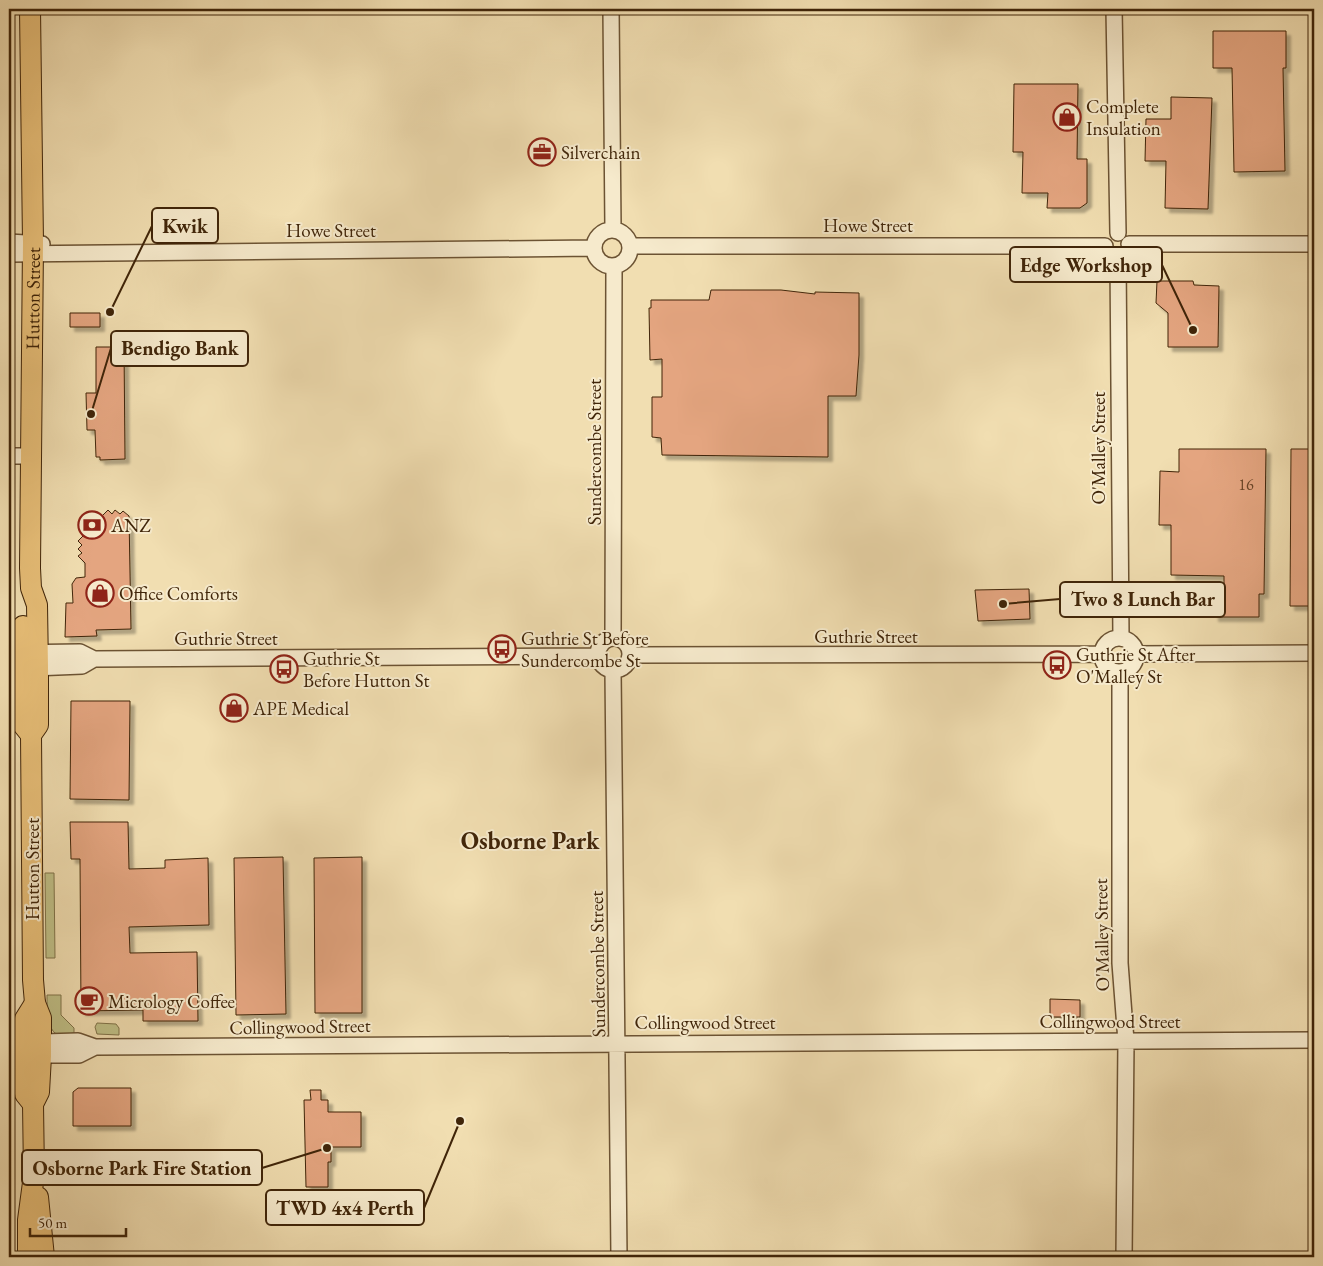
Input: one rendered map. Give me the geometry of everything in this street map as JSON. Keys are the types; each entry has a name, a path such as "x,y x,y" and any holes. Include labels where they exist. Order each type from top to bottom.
{"main road":[{"name":"Hutton Street","path":"28,1257 28,1220 34,1175 33,1104 25,1094 25,1019 35,1003 31,735 38,725 23,661 37,605 31,588 33,249 30,9"},
{"name":"Hutton Street","path":"34,1175 42,1220 44,1257"}],"street":[{"path":"611,9 613,230"},
{"path":"1114,9 1124,239 1125,255 1118,258 1107,253 1105,246 1111,235 1124,239 1314,244"},
{"path":"607,230 613,230 627,236 631,246 631,252 625,262 614,267 600,262 594,248 598,237 607,230"},
{"name":"Howe Street","path":"9,242 33,249"},
{"name":"Howe Street","path":"9,254 59,244 68,252 594,248"},
{"name":"Howe Street","path":"631,246 1105,246"},
{"name":"O'Malley Street","path":"1118,258 1121,638"},
{"name":"Sundercombe Street","path":"613,638 614,267"},
{"path":"9,456 31,456"},
{"path":"613,638 625,643 630,655 627,664 613,671 602,666 598,656 603,642 613,638"},
{"path":"1121,638 1130,641 1136,654 1134,664 1120,672 1110,669 1105,665 1102,654 1110,640 1121,638"},
{"name":"Guthrie Street","path":"23,661 80,652 94,659 598,656"},
{"name":"Guthrie Street","path":"630,655 1102,654"},
{"path":"1136,654 1314,654"},
{"name":"Sundercombe Street","path":"613,671 618,1043 618,1257"},
{"name":"O'Malley Street","path":"1120,672 1120,963 1126,1040 1124,1257"},
{"name":"Collingwood Street","path":"25,1049 78,1041 95,1048 618,1043 1314,1040"}],"green space":[{"path":"45,873 54,873 55,958 46,958"},
{"path":"47,995 61,995 61,1015 74,1028 74,1033 57,1034 51,1028 48,1017"},
{"path":"97,1023 116,1024 119,1028 119,1035 97,1034 95,1027"}],"building":[{"path":"1213,31 1286,31 1286,68 1283,68 1285,171 1234,172 1232,68 1213,68"},
{"path":"1014,84 1078,84 1077,159 1087,159 1087,203 1080,208 1047,208 1048,193 1022,193 1023,152 1013,152"},
{"path":"1171,97 1212,98 1208,209 1165,208 1166,161 1145,161 1146,119 1171,119"},
{"path":"1157,281 1193,281 1194,285 1219,286 1218,347 1168,347 1168,313 1156,303"},
{"path":"711,290 781,290 815,294 815,292 859,293 859,355 856,396 828,396 828,457 662,455 661,438 652,437 652,397 662,397 662,359 650,360 649,308 651,308 651,300 709,300"},
{"path":"70,313 100,313 100,327 70,327"},
{"path":"96,347 124,347 125,459 100,460 100,457 96,457 95,430 87,430 86,393 96,393"},
{"path":"1179,449 1266,449 1264,594 1259,594 1259,617 1214,617 1214,597 1224,597 1224,576 1171,575 1171,525 1159,525 1160,471 1179,472"},
{"path":"1291,449 1314,449 1314,606 1290,606"},
{"path":"108,510 112,514 115,510 120,514 123,511 129,516 131,629 96,630 97,636 65,637 66,603 73,603 72,584 76,578 85,577 85,563 78,556 82,553 78,549 82,545 78,541 88,531 85,516 102,516"},
{"path":"1029,589 1030,619 978,621 975,590"},
{"path":"71,701 130,701 129,800 70,799"},
{"path":"70,822 128,822 129,869 165,868 165,860 208,858 209,925 129,927 130,953 197,952 198,1021 143,1021 143,1010 81,1011 80,859 71,859"},
{"path":"283,857 286,1014 236,1015 234,858"},
{"path":"362,857 362,1013 315,1013 314,858"},
{"path":"1050,999 1080,1000 1080,1017 1050,1017"},
{"path":"78,1088 131,1088 131,1126 73,1126 73,1092"},
{"path":"310,1090 321,1090 321,1100 328,1100 328,1112 361,1112 361,1147 331,1147 331,1162 328,1162 328,1187 306,1187 304,1100 311,1100"}],"place":[{"name":"Complete Insulation","path":"1067,117"},
{"name":"Silverchain","path":"542,152"},
{"name":"Kwik","path":"110,312"},
{"name":"Edge Workshop","path":"1193,330"},
{"name":"Bendigo Bank","path":"91,414"},
{"name":"ANZ","path":"92,525"},
{"name":"Office Comforts","path":"100,593"},
{"name":"Two 8 Lunch Bar","path":"1003,604"},
{"name":"Guthrie St Before Sundercombe St","path":"502,649"},
{"name":"Guthrie St After O'Malley St","path":"1057,665"},
{"name":"Guthrie St Before Hutton St","path":"284,669"},
{"name":"APE Medical","path":"234,708"},
{"name":"Micrology Coffee","path":"89,1001"},
{"name":"TWD 4x4 Perth","path":"460,1121"},
{"name":"Osborne Park Fire Station","path":"327,1148"}],"district":[{"name":"Osborne Park","path":"530,841"}]}
